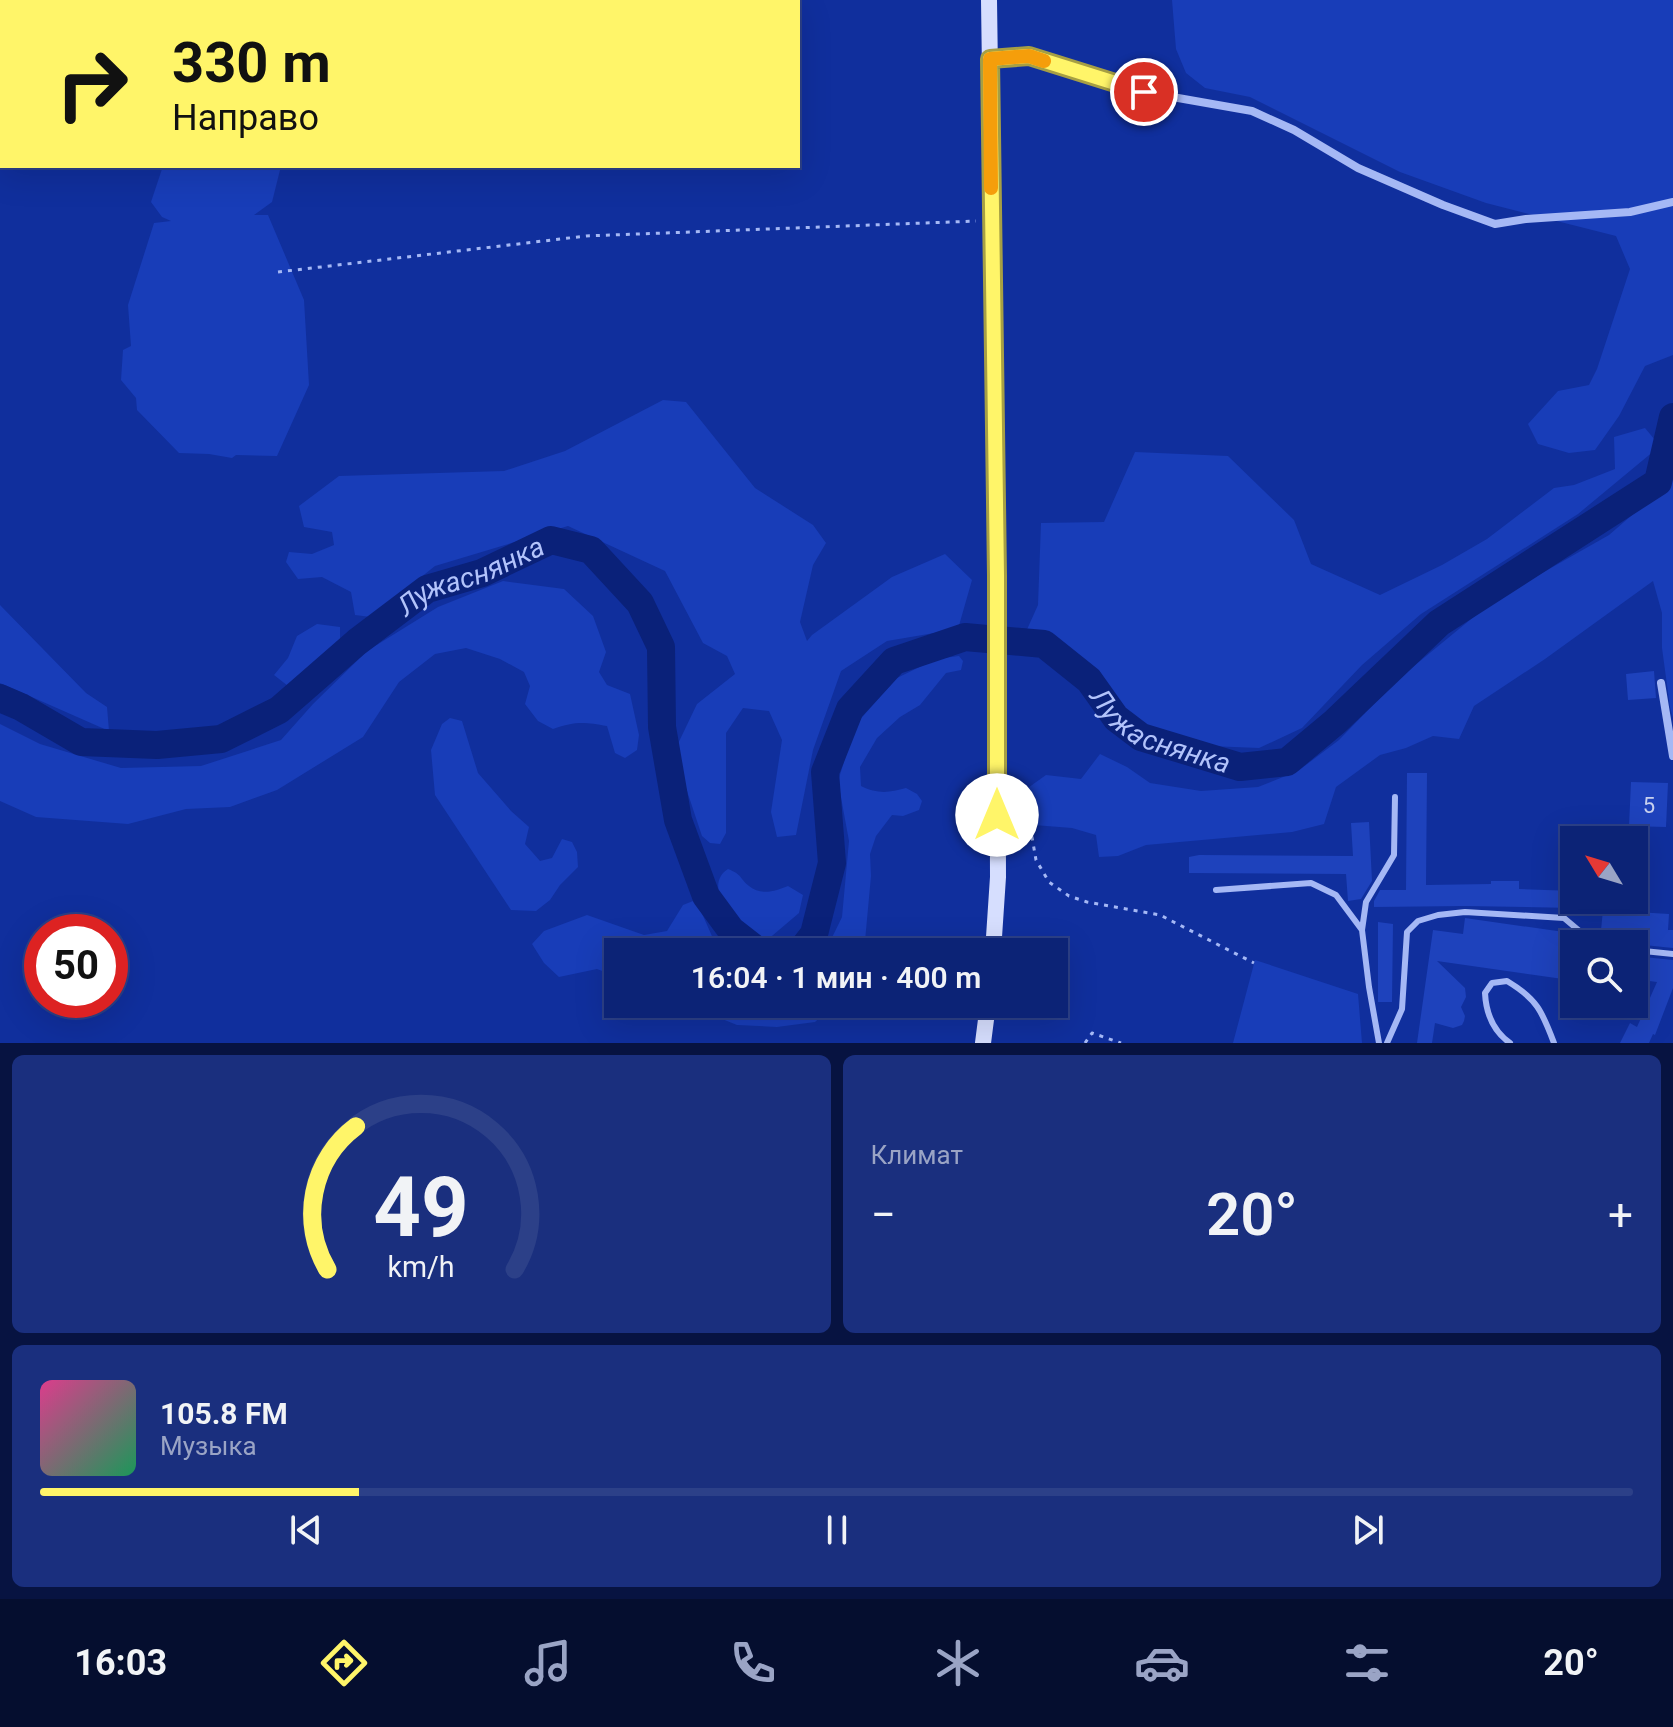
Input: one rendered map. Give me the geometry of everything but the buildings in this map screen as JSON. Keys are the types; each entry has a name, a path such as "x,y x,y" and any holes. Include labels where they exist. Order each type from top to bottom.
{"main road":[{"path":"989,0 997,576 998,877 994,938"},
{"path":"983,1043 986,1018"}],"street":[{"path":"990,59 1029,56 1144,92 1252,111 1294,130 1358,168 1495,224 1630,212 1673,202"},
{"path":"1661,683 1673,756"}],"lane":[{"path":"1379,1043 1362,930 1366,902 1394,855 1395,797"},
{"path":"1216,890 1311,883 1336,895 1362,930"},
{"path":"1387,1043 1402,1009 1407,932 1418,921 1465,912 1564,918 1578,930"},
{"path":"1648,951 1673,954"},
{"path":"1510,1043 1502,1037 1486,1012 1485,993 1492,983 1507,981 1521,989 1540,1008 1554,1043"}],"path":[{"path":"278,272 586,236 992,220"},
{"path":"1014,799 1018,827 1032,837 1036,860 1049,882 1069,896 1160,915 1254,963"},
{"path":"1085,1043 1092,1033 1121,1043"}],"shaded area":[{"path":"1172,0 1673,0 1673,355 1645,366 1619,416 1595,450 1569,453 1538,444 1528,424 1558,391 1589,385 1597,369 1630,269 1616,236 1486,203 1400,172 1250,97 1205,88 1186,73 1176,49"},
{"path":"162,168 280,168 272,202 254,215 268,215 304,300 309,385 277,456 236,455 232,458 179,453 137,410 136,398 121,380 123,350 131,346 128,305 154,223 171,221 162,217 151,202"},
{"path":"663,400 686,402 755,488 813,525 826,543 813,565 800,622 807,641 892,577 945,554 972,580 958,629 887,641 841,671 813,750 796,835 777,837 771,812 782,740 769,711 743,708 726,733 726,833 720,844 710,843 702,836 674,752 697,704 735,674 727,656 703,643 665,571 568,526 435,566 371,617 355,615 351,592 322,577 298,579 286,562 289,552 312,554 334,545 332,532 304,527 299,506 339,476 504,471 565,451"},
{"path":"1645,428 1660,446 1578,514 1421,614 1362,665 1302,728 1259,748 1159,744 1111,706 1078,665 1058,650 1025,634 1038,605 1041,523 1104,522 1135,452 1228,456 1294,520 1311,564 1380,595 1487,539 1554,488 1574,485 1615,469 1614,437"},
{"path":"1673,472 1673,718 1662,648 1662,613 1653,581 1474,706 1459,739 1433,736 1380,755 1336,787 1324,824 1292,832 1146,845 1118,856 1099,857 1096,835 1072,828 1034,825 1025,790 1046,775 1081,779 1100,754 1150,783 1201,791 1258,787 1298,771 1339,740 1397,680 1493,601 1609,535 1669,483"},
{"path":"503,581 564,589 593,616 606,652 599,672 607,685 630,694 639,735 637,750 625,758 615,753 607,726 580,723 553,729 538,721 525,704 530,686 524,672 500,659 466,648 435,654 399,682 363,737 277,790 230,807 186,809 128,824 36,817 0,801 0,724 40,744 121,768 201,766 281,740 367,651 438,607"},
{"path":"0,605 86,693 107,707 109,731 0,683"},
{"path":"317,624 340,627 340,643 288,686 274,675 288,658 297,636"},
{"path":"959,656 963,661 961,670 946,673 920,705 900,717 877,738 860,767 861,786 883,792 906,788 922,801 919,810 903,816 892,815 876,836 870,854 865,938 832,938 842,917 849,841 838,781 856,724 897,678 936,659"},
{"path":"450,718 462,721 478,773 529,827 525,844 540,861 552,858 562,839 572,842 577,852 578,867 550,900 536,911 511,910 435,795 431,750 442,724"},
{"path":"728,869 749,886 763,892 788,886 803,895 799,913 770,938 753,937 737,924 724,905 719,895 721,876"},
{"path":"693,901 713,938 604,938 604,972 597,969 559,977 544,963 532,944 544,931 587,915 644,935 667,931 683,905"},
{"path":"1255,960 1358,994 1362,1043 1233,1043"},
{"path":"720,1018 819,1018 815,1022 777,1027 737,1025"}],"waterway":[{"name":"Лужаснянка","path":"811,938 832,863 825,772 850,709 894,661 965,637 1044,644 1089,680 1116,718 1141,737 1240,767 1287,762 1335,722 1439,623 1658,482 1673,417"},
{"name":"Лужаснянка","path":"0,698 81,742 157,745 221,739 279,710 357,642 427,589 482,573 551,540 591,550 640,603 661,647 662,727 678,820 706,896 731,930 741,938"}],"slow traffic":[{"path":"991,188 990,59 1029,56 1044,61"}],"route":[{"path":"997,815 990,59 1029,56 1144,92"}]}
